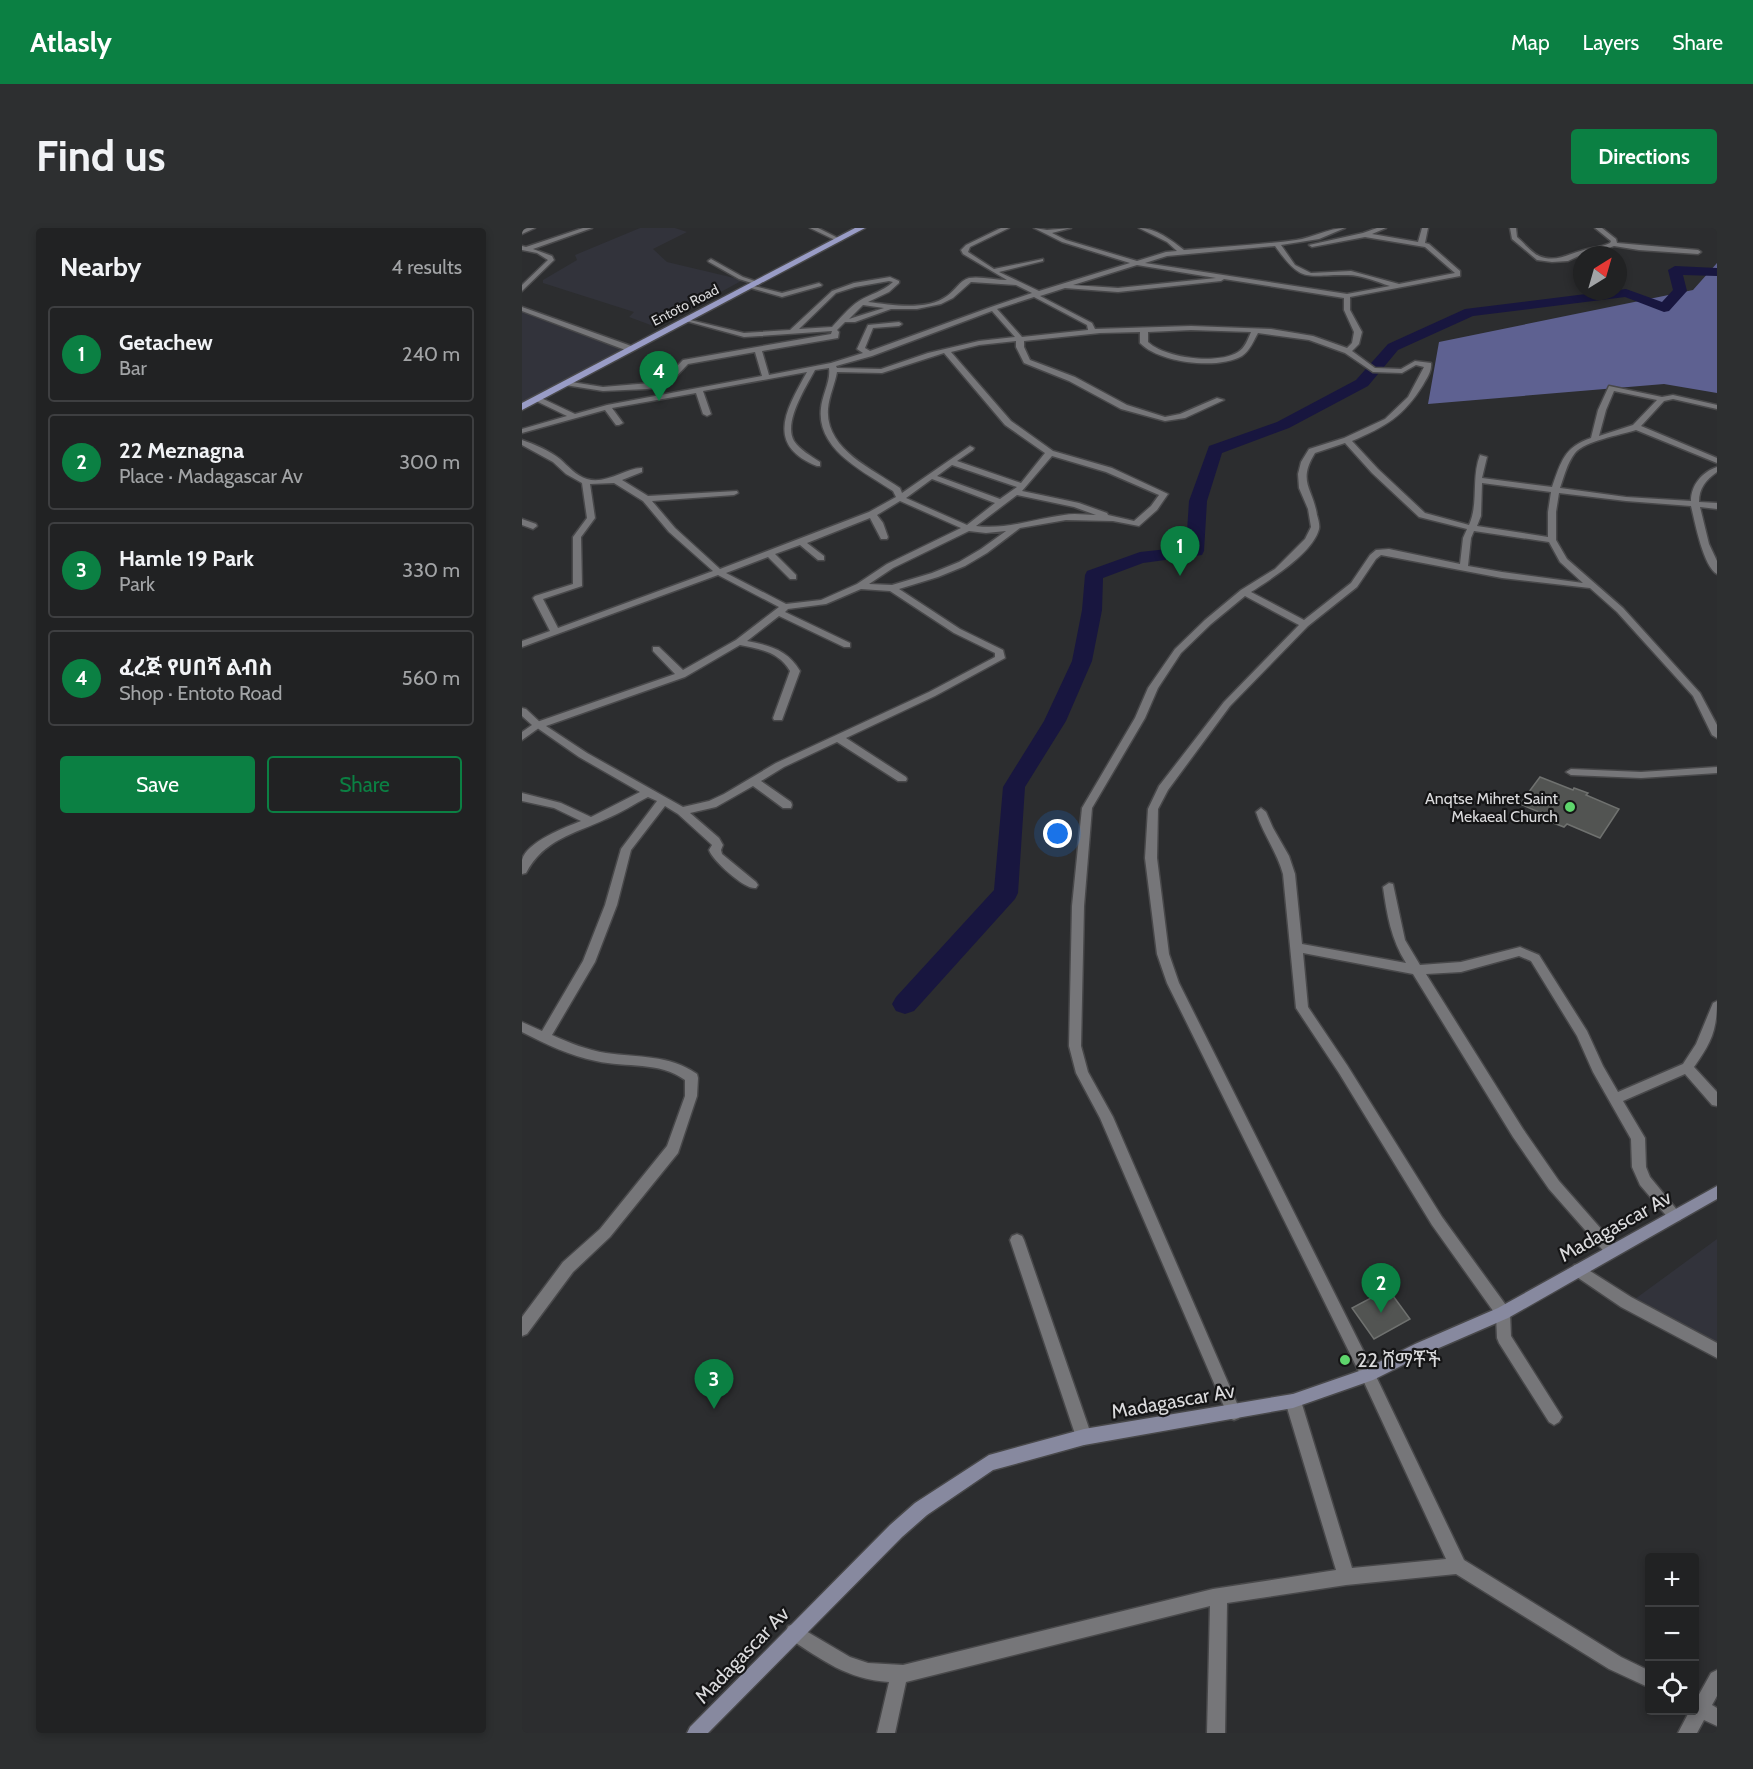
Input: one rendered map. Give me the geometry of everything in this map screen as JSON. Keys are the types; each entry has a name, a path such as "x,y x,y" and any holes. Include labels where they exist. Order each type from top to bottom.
{"main road":[{"name":"Entoto Road","path":"522,407 861,228"},
{"name":"Madagascar Av","path":"696,1733 896,1531 921,1509 989,1463 1084,1437 1234,1413 1293,1401 1368,1375 1420,1349 1503,1313 1717,1192"}],"street":[{"path":"522,232 532,228"},
{"path":"525,249 589,228"},
{"path":"813,228 838,240"},
{"path":"1006,228 964,250 993,271 1090,324 1092,332"},
{"path":"1037,228 1064,241 1136,262 1347,296 1458,275 1458,272 1438,253 1421,244 1365,235"},
{"path":"1048,232 1068,228"},
{"path":"1142,228 1169,241 1182,252"},
{"path":"833,367 993,308 1136,262 1182,252 1317,238 1342,228"},
{"path":"1269,244 1278,246 1327,243 1365,235 1383,228"},
{"path":"1421,244 1425,228"},
{"path":"1513,228 1514,238 1533,255 1542,259 1568,259 1579,253 1599,250 1613,244 1698,252"},
{"path":"1598,228 1614,240 1613,244"},
{"path":"1278,246 1293,266 1310,275 1351,273 1400,286"},
{"path":"522,289 551,260 546,255 525,249"},
{"path":"993,271 1041,260"},
{"path":"711,261 754,285 782,295 819,285"},
{"path":"1061,286 1118,290 1234,278"},
{"path":"567,383 603,389 647,387 667,381 686,362 835,336 834,329 841,320 861,303 887,291 897,282 890,279 854,285 834,292 792,332"},
{"path":"841,320 853,321 893,308 947,299 970,280 1015,283"},
{"path":"1347,296 1347,309 1358,332 1355,345 1348,351"},
{"path":"861,303 893,308"},
{"path":"993,308 1020,339 1020,347 1027,361 1060,373 1124,407 1165,419 1182,416 1220,400"},
{"path":"522,309 632,348"},
{"path":"688,320 744,335 834,329"},
{"path":"869,354 861,349 870,326 899,324"},
{"path":"1144,329 1144,343 1150,350 1174,358 1196,360 1238,355 1245,350 1256,330"},
{"path":"522,431 608,407 812,369 833,367 882,370 979,343 1092,332 1144,329 1256,330 1310,338 1348,351 1373,370 1402,371 1418,362 1428,368 1410,400 1397,416 1384,425 1312,451 1305,462 1302,474 1303,488 1315,527 1310,540 1278,571 1244,592 1208,622 1168,663 1140,718 1087,808 1078,906 1074,1046 1082,1073 1106,1117 1234,1413"},
{"path":"758,351 766,378"},
{"path":"946,351 1008,423 1050,453 1109,471 1163,491 1164,494 1140,522 1132,524 1019,489 951,462"},
{"path":"833,367 824,409 824,423 836,445 846,456 897,490 900,498 968,528 986,530 1055,518 1113,518"},
{"path":"812,369 792,408 787,427 789,438 796,448 817,464"},
{"path":"1060,373 1077,369"},
{"path":"1595,438 1602,410 1612,388 1662,399 1673,397 1717,407"},
{"path":"699,390 707,414"},
{"path":"539,399 574,416"},
{"path":"1662,399 1636,427 1595,438 1573,450 1555,490 1552,540 1563,560 1589,586 1620,610 1697,695 1717,735"},
{"path":"608,407 619,423"},
{"path":"1636,427 1717,461"},
{"path":"1347,440 1422,514 1472,528 1552,540"},
{"path":"522,442 556,460 569,472 586,482 616,480 639,470"},
{"path":"522,644 720,573 872,514 900,498 970,448"},
{"path":"522,737 538,724 682,675 739,642 781,610 823,602 860,586 890,566 968,528 1019,489 1050,453"},
{"path":"1464,566 1467,538 1477,516 1478,480 1483,457"},
{"path":"1717,469 1698,486 1694,494 1705,544 1717,571"},
{"path":"931,476 1002,502"},
{"path":"616,480 646,498 672,530 720,573 781,610 847,645"},
{"path":"1478,480 1717,506"},
{"path":"555,632 538,598 578,586 578,537 591,518 586,482"},
{"path":"646,498 734,493"},
{"path":"872,514 879,523 884,537"},
{"path":"522,522 533,526"},
{"path":"860,586 892,588 935,575 962,564 984,551 1017,526"},
{"path":"801,542 822,558"},
{"path":"1589,586 1551,582 1379,552 1354,585 1305,624 1227,704 1162,789 1154,809 1151,858 1163,954 1173,983 1368,1375 1458,1566 1616,1663 1645,1678"},
{"path":"770,554 793,578"},
{"path":"682,811 712,804 788,761 990,666 1000,658 1000,652 957,631 892,588"},
{"path":"1244,592 1305,624"},
{"path":"739,642 775,650 791,661 795,671 777,718"},
{"path":"656,649 682,675"},
{"path":"522,711 583,755 682,811 715,841 718,845 715,850 717,856 752,885"},
{"path":"838,738 902,779"},
{"path":"1570,772 1641,775 1715,771"},
{"path":"753,781 788,805"},
{"path":"522,870 524,863 536,850 555,838 647,793"},
{"path":"522,797 566,808 591,822"},
{"path":"545,1037 589,962 611,905 626,849 663,801"},
{"path":"1261,812 1265,827 1285,856 1302,1008 1343,1069 1437,1221 1503,1313 1504,1338 1554,1417"},
{"path":"1389,887 1397,936 1402,951 1417,970 1518,1133 1554,1185 1612,1251"},
{"path":"1297,948 1417,970 1461,968 1520,951 1535,958 1583,1034 1597,1068 1638,1138 1639,1167 1645,1181 1675,1216"},
{"path":"1615,1099 1687,1068 1702,1046 1717,1006"},
{"path":"522,1027 596,1056 656,1060 672,1065 692,1078 691,1096 673,1149 605,1233 568,1267 522,1329"},
{"path":"1687,1068 1717,1101"},
{"path":"1017,1240 1084,1437"},
{"path":"1579,1270 1626,1302 1717,1351"},
{"path":"1293,1401 1346,1577"},
{"path":"794,1632 845,1664 868,1672 898,1674 1219,1597 1346,1577 1458,1566"},
{"path":"1216,1733 1219,1597"},
{"path":"886,1733 898,1674"},
{"path":"1687,1733 1704,1710 1717,1679"}],"shaded area":[{"path":"640,228 675,228 687,232 653,249 667,262 743,280 656,327 629,317 634,312 543,283 543,280 577,260 575,255"},
{"path":"1717,263 1717,393 1664,384 1428,404 1439,342 1693,290"},
{"path":"522,310 625,351 522,404"},
{"path":"1717,1239 1717,1342 1635,1299"}],"building":[{"name":"Anqtse Mihret Saint Mekaeal Church","path":"1540,777 1573,790 1574,788 1588,793 1586,795 1619,809 1600,838 1567,824 1564,827 1551,822 1553,818 1520,804"},
{"path":"1388,1289 1410,1319 1374,1339 1352,1308"}],"waterway":[{"path":"905,1004 1006,893 1014,787 1055,721 1082,661 1092,610 1094,575 1140,558 1195,551 1198,501 1215,450 1283,425 1362,383 1393,347 1470,312 1626,293 1664,308 1680,291 1675,270 1717,272"}],"place":[{"name":"ፈረጅ የሀበሻ ልብስ","path":"659,401"},
{"name":"Getachew","path":"1180,576"},
{"name":"Anqtse Mihret Saint Mekaeal Church","path":"1570,807"},
{"name":"22 Meznagna","path":"1381,1313"},
{"name":"22 ሸማቾች","path":"1345,1360"},
{"name":"Hamle 19 Park","path":"714,1409"}]}
